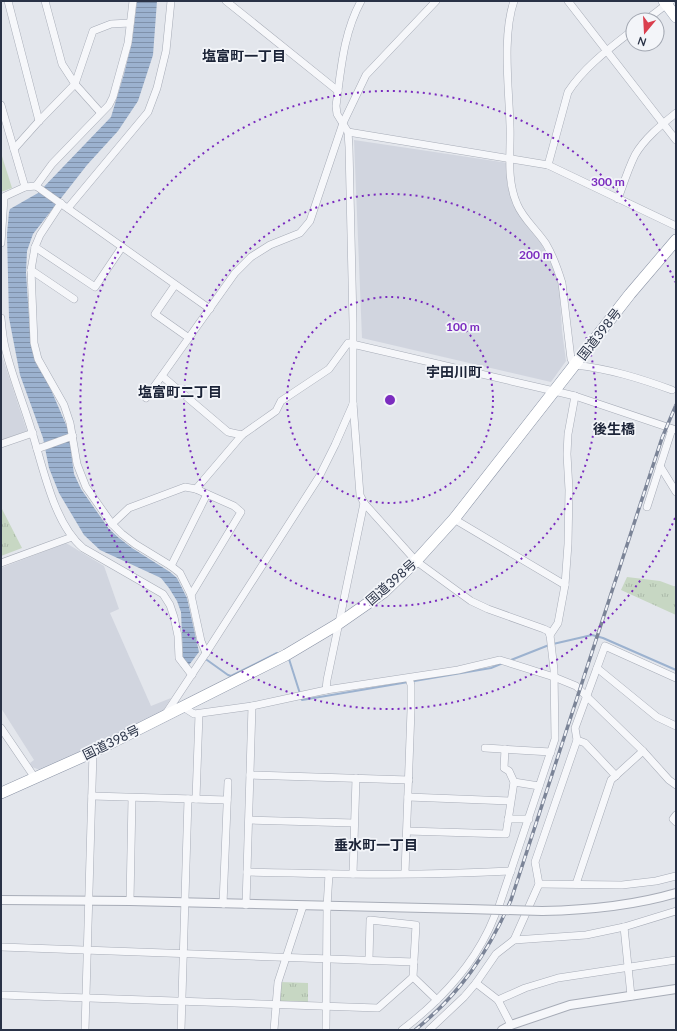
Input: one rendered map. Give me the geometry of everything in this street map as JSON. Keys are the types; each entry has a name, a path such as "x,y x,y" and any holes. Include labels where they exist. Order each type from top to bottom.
{"main road":[{"path":"667,2 676,17"},
{"name":"国道398号","path":"1,793 93,752 288,654 338,624 384,592 416,561 454,519 630,294 676,240"}],"street":[{"path":"8,1 39,121"},
{"path":"45,1 62,64 75,84 100,112"},
{"path":"38,187 52,164 109,104 113,97 128,43 133,1"},
{"path":"68,208 148,112 157,88 166,51 171,1"},
{"path":"226,1 338,91"},
{"path":"361,1 351,22 345,42 336,110 348,132 349,147 353,403 360,495 364,503 416,561 471,601 488,609 548,631 551,641 554,676 555,739 499,906 483,941 454,981 437,1000 402,1030"},
{"path":"146,398 235,273 251,257 270,246 300,233 310,221 343,123 370,70 436,1"},
{"path":"514,1 508,23 510,127 509,158 511,183 518,206 546,244 559,272 562,283 571,359 575,365 621,372 672,390"},
{"path":"568,1 676,140"},
{"path":"655,12 667,2"},
{"path":"14,149 75,84 93,31 112,24 130,23"},
{"path":"548,165 568,92 575,81 607,50 625,36"},
{"path":"1,106 25,187"},
{"path":"618,199 635,156 641,147 676,113"},
{"path":"348,132 548,165 676,226"},
{"path":"1,243 2,198 25,187 38,187 210,309"},
{"path":"59,202 40,235 35,247 31,270 34,343 38,358 64,405 73,436 77,464 86,487 112,524 122,534 180,573 192,595 201,641 206,653"},
{"path":"35,247 94,287 122,247"},
{"path":"31,270 74,299"},
{"path":"176,285 155,314 189,338"},
{"path":"1,318 5,350 33,433 50,495 76,543 163,594 170,605 174,617 178,636 179,658 192,675"},
{"path":"196,490 242,435 276,411 281,401 329,368 348,343 575,396 674,430 660,466 647,507"},
{"path":"162,376 228,432 242,435"},
{"path":"551,641 558,623 565,585 570,490 567,454 568,434 575,396"},
{"path":"163,716 192,675 319,476 335,445 353,403"},
{"path":"1,444 33,433"},
{"path":"37,449 73,436"},
{"path":"660,466 676,492"},
{"path":"112,524 129,508 185,487 207,494 234,506 241,512 192,595"},
{"path":"171,566 207,494"},
{"path":"326,690 338,624 364,503"},
{"path":"454,519 565,585"},
{"path":"1,563 72,536"},
{"path":"429,1030 464,997 476,983 496,954 514,940 538,884 535,862 577,740 575,728 586,695 606,646 676,678"},
{"path":"183,707 194,714 199,714 252,706 326,690 410,681 500,660 554,676 576,686 643,751 668,780 676,785"},
{"path":"597,668 657,717 676,726"},
{"path":"405,873 409,780 410,681"},
{"path":"246,905 252,706"},
{"path":"196,799 199,714"},
{"path":"1,728 35,778"},
{"path":"577,740 585,743 616,776"},
{"path":"485,748 551,752"},
{"path":"407,831 506,834 514,782 508,771 504,768 505,750"},
{"path":"576,884 611,780 643,751"},
{"path":"85,1030 93,752"},
{"path":"250,775 409,780"},
{"path":"353,874 356,778"},
{"path":"223,904 228,782"},
{"path":"514,782 539,786"},
{"path":"92,796 227,800"},
{"path":"408,797 510,801"},
{"path":"130,901 132,798"},
{"path":"181,1030 188,799"},
{"path":"676,815 673,819 676,822"},
{"path":"508,819 529,819"},
{"path":"249,820 354,823"},
{"path":"247,872 329,874 462,874 511,871"},
{"path":"326,1030 327,907 329,874"},
{"path":"538,884 622,885 656,881 676,876"},
{"path":"1,900 130,901 327,907 542,911 610,907 650,900 676,893"},
{"path":"274,1030 278,982 303,906"},
{"path":"514,940 586,935 624,927 676,911"},
{"path":"1,994 378,1008 413,977 416,925 370,920 369,960"},
{"path":"624,927 631,996"},
{"path":"1,947 414,962"},
{"path":"498,1000 525,988 558,978 676,960"},
{"path":"413,977 437,1000"},
{"path":"476,983 498,1000 511,1025"},
{"path":"502,1030 511,1025 570,1005 676,989"}],"shaded area":[{"path":"354,140 508,163 507,185 514,204 540,241 559,280 562,331 566,361 551,382 362,338"},
{"path":"1,353 27,431 1,440"},
{"path":"66,543 104,566 119,609 110,613 151,706 171,698 161,714 40,770 32,767 30,763 34,760 1,708 1,568"}],"green space":[{"path":"1,153 12,188 1,192"},
{"path":"1,507 22,548 1,556"},
{"path":"627,577 660,581 676,587 676,615 621,590"},
{"path":"280,982 308,983 308,1002 279,1001"}],"water":[{"path":"137,1 157,1 153,55 138,101 118,131 87,165 33,234 27,251 26,273 31,346 37,365 49,385 70,434 74,474 81,489 109,529 132,548 177,578 187,598 199,652 189,665 183,658 181,612 177,601 169,588 161,578 100,550 84,535 59,493 49,468 43,438 20,375 9,318 7,234 10,209 38,193 111,117 132,42"}],"waterway":[{"path":"553,644 592,635 603,638 676,670"},
{"path":"511,660 549,645"},
{"path":"207,660 231,676 277,653"},
{"path":"289,659 302,700 491,668 503,663"}],"railway":[{"path":"415,1030 446,1002 471,971 493,938 511,900 662,438 676,405"}],"district":[{"name":"塩富町一丁目","path":"244,55"},
{"name":"宇田川町","path":"454,371"},
{"name":"塩富町二丁目","path":"180,391"},
{"name":"後生橋","path":"614,428"},
{"name":"垂水町一丁目","path":"376,844"}]}
